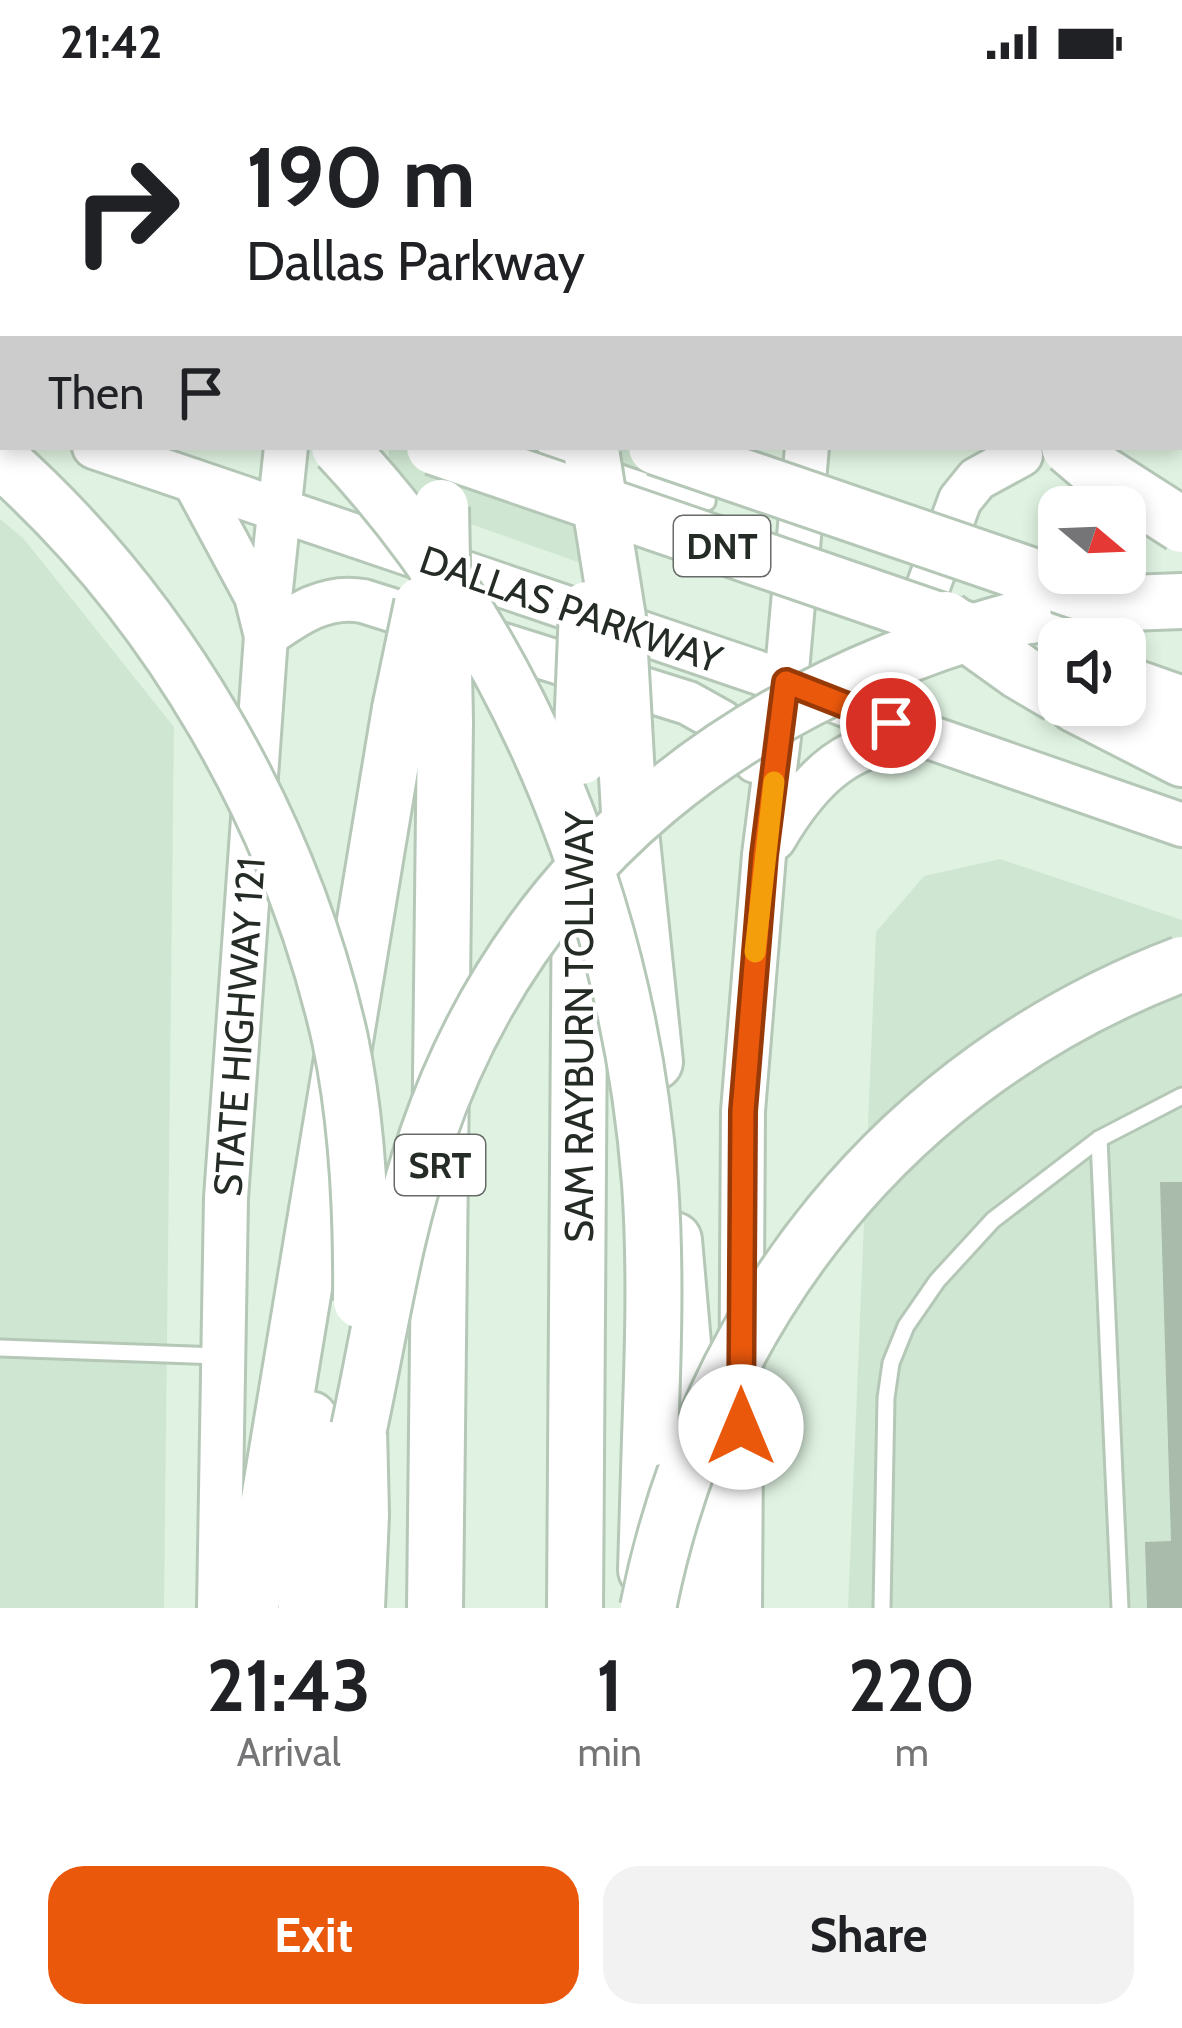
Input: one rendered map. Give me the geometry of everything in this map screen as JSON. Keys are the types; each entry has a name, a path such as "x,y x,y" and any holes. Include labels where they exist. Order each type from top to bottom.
{"highway":[{"path":"342,450 439,572 493,659 563,810 607,940 638,1081 652,1224 647,1608"},
{"name":"SRT","path":"435,1608 423,716 441,507 438,450"},
{"name":"DNT","path":"447,450 1038,656"},
{"path":"577,450 618,618 628,812 671,1211 706,1608"},
{"name":"SAM RAYBURN TOLLWAY","path":"575,1608 581,757 577,450"},
{"name":"DNT","path":"665,450 1182,627"},
{"path":"755,450 836,531 927,605 1038,683"},
{"path":"1028,450 1096,470 1182,525"},
{"path":"0,459 74,530 170,653 225,743 285,869 322,974 348,1085 362,1239 357,1608"},
{"path":"359,1428 410,1190 457,1064 486,1006 530,937 620,833 733,740 880,663 1024,617 1103,604 1182,601"},
{"path":"251,1608 313,1225 423,716"},
{"path":"647,1608 666,1530 700,1433 772,1292 819,1226 878,1160 939,1104 1004,1055 1112,993 1182,964"},
{"path":"306,1608 313,1225"}],"main road":[{"name":"DALLAS PARKWAY","path":"103,450 786,682 1182,824"},
{"name":"STATE HIGHWAY 121","path":"219,1608 226,1198 266,636 286,450"},
{"path":"740,1608 743,1111 764,855 786,682 807,450"},
{"path":"943,742 903,704 900,673 960,500 977,479 1028,450 1182,511"},
{"path":"194,481 256,596 266,636 303,611 344,598 688,703 722,722 753,754 771,807"},
{"path":"764,855 801,792 837,763 882,741 943,742"}],"lane":[{"path":"577,450 707,502 713,450"},
{"path":"882,1608 886,1398 891,1363 906,1326 937,1281 993,1220 1099,1139 1182,1096"},
{"path":"1099,1139 1120,1608"},
{"path":"0,1348 222,1357"}],"shaded area":[{"path":"389,450 641,450 634,582 389,495"},
{"path":"0,519 23,538 174,727 164,1608 0,1608"},
{"path":"1000,859 1182,920 1182,1608 848,1608 876,932 924,876"}],"building":[{"path":"1160,1182 1182,1182 1182,1608 1147,1608 1145,1542 1171,1541"}],"slow traffic":[{"path":"755,952 774,782"}],"route":[{"path":"741,1427 743,1111 764,855 786,682 891,723"}]}
